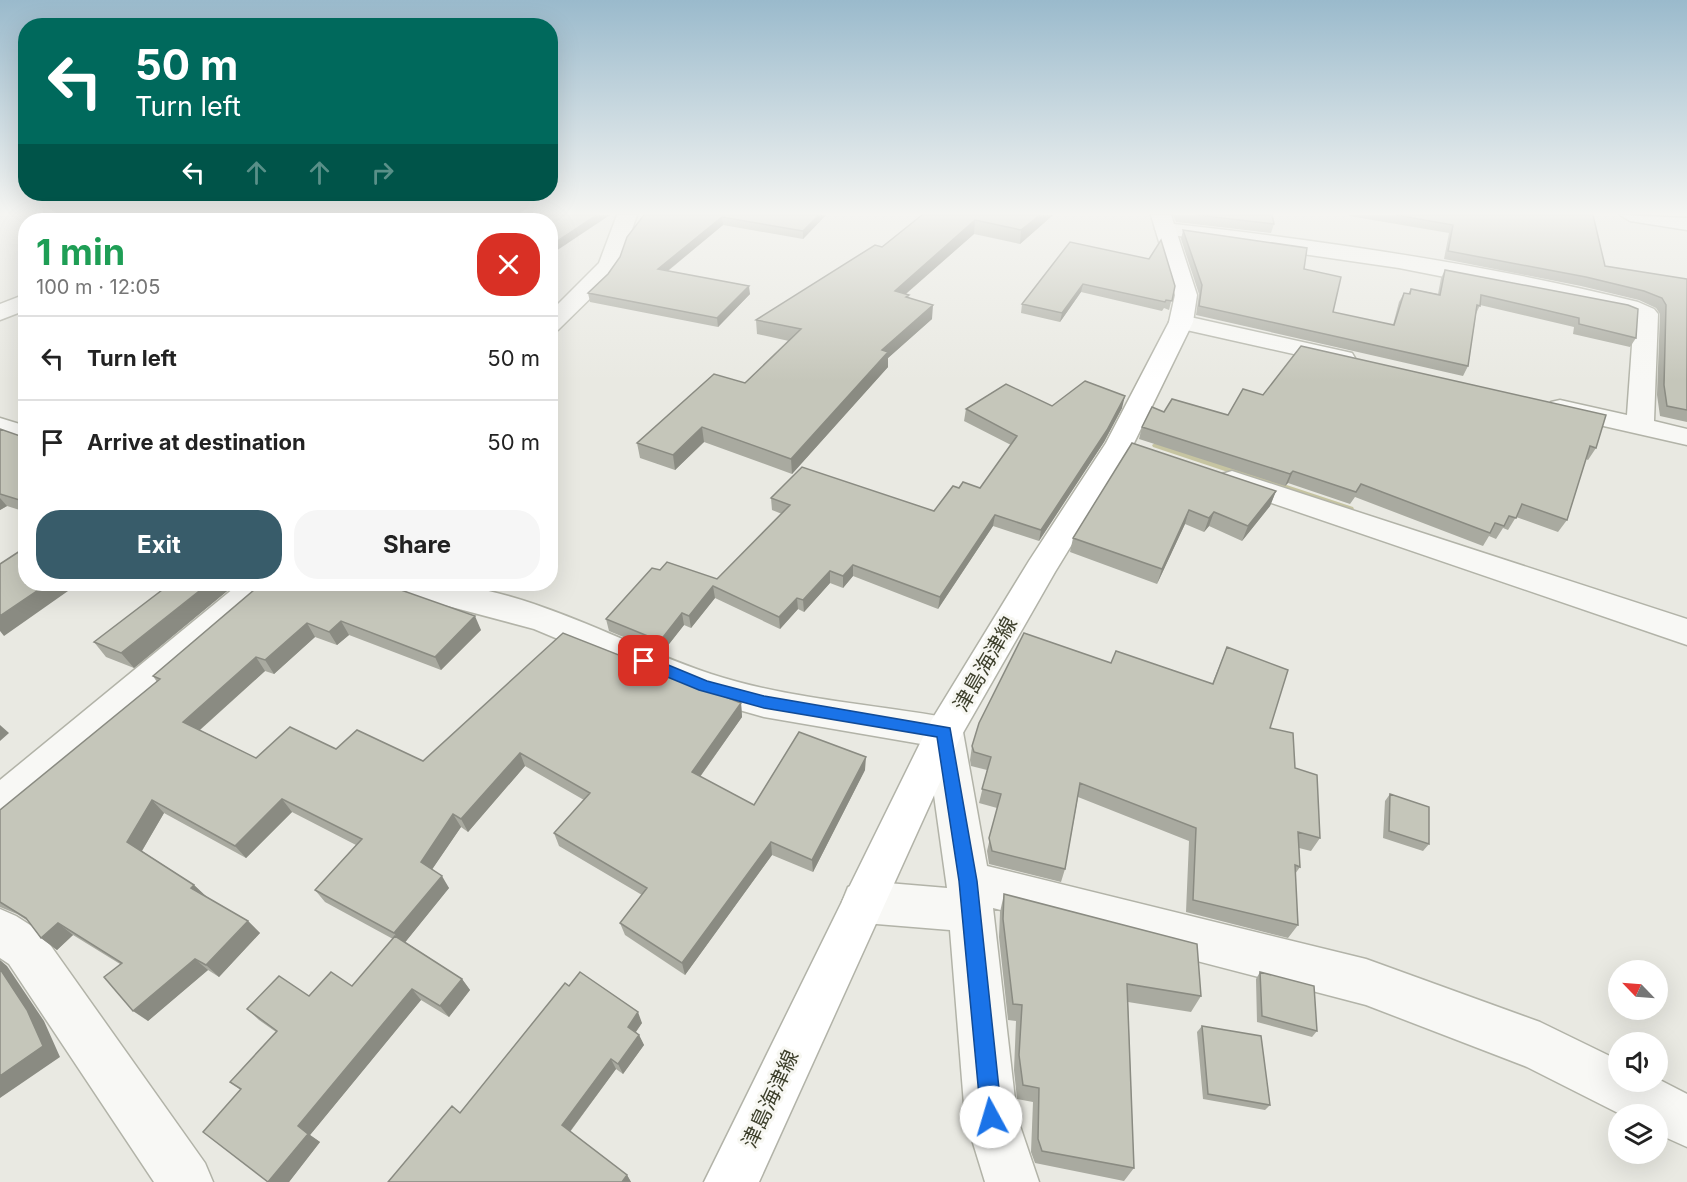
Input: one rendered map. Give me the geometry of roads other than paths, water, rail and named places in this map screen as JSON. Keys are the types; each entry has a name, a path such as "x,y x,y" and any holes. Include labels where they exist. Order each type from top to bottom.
{"main road":[{"name":"津島海津線","path":"731,1182 945,732 1040,569 1131,446 1181,322 1186,295 1178,270"}],"street":[{"path":"558,317 604,270"},
{"path":"1446,270 1630,307 1646,315 1640,426"},
{"path":"0,313 18,305"},
{"path":"1181,322 1362,363"},
{"path":"1536,402 1687,438"},
{"path":"0,426 18,432"},
{"path":"1210,473 1687,632"},
{"path":"0,804 252,591"},
{"path":"434,591 543,619 704,686 764,702 945,732 970,896 991,1117 1012,1182"},
{"path":"864,902 970,896 1366,982 1540,1047 1687,1121"},
{"path":"0,931 25,948 186,1182"}],"waterway":[{"path":"1157,445 1349,509"}]}
